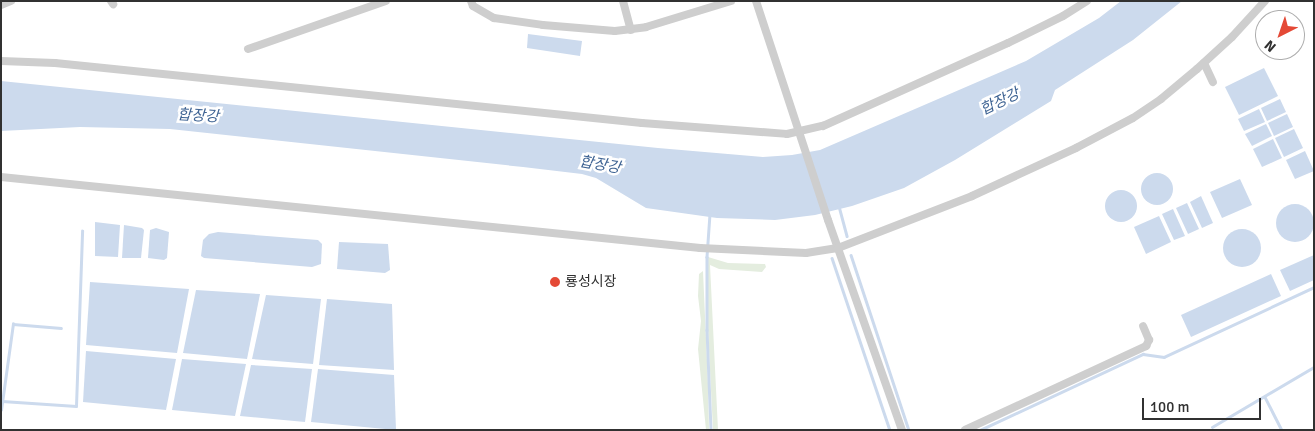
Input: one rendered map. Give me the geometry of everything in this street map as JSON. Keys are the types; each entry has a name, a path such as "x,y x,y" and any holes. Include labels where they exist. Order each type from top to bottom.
{"street":[{"path":"248,49 369,4 386,1"},
{"path":"471,1 473,6 484,14 517,22 615,31 632,30 731,1"},
{"path":"623,1 632,30"},
{"path":"756,1 828,220 902,430"},
{"path":"1,61 55,63 642,123 801,136 957,67 1063,16 1087,1"},
{"path":"1,177 700,248 800,253 838,248 972,196 1133,118 1161,100 1204,63 1232,37 1265,1"},
{"path":"1204,63 1213,82"},
{"path":"965,430 1146,346 1149,340 1143,326"}],"shaded area":[{"path":"708,257 728,263 765,264 766,267 762,272 719,269 710,265 718,430 713,430 708,329"},
{"path":"703,271 709,430 706,430 698,349 701,321 698,296 699,274"}],"water":[{"name":"합장강","path":"1121,1 1182,1 1133,40 1055,90 1051,101 955,160 904,188 852,206 815,215 775,220 717,218 646,208 596,178 582,174 523,167 170,129 80,127 1,131 1,81 658,148 763,157 792,155 820,150 1026,61 1099,18"},
{"path":"528,34 582,41 580,56 527,48"},
{"path":"1264,68 1278,96 1239,115 1225,87"},
{"path":"1280,99 1286,112 1267,121 1261,108"},
{"path":"1259,109 1265,122 1244,131 1238,119"},
{"path":"1287,114 1293,127 1274,136 1268,123"},
{"path":"1266,124 1272,136 1252,146 1245,134"},
{"path":"1294,129 1303,148 1284,157 1275,138"},
{"path":"1273,139 1282,158 1262,167 1253,149"},
{"path":"1305,151 1314,171 1295,179 1286,160"},
{"path":"1157,173 1163,174 1168,178 1172,183 1172,195 1168,200 1163,204 1157,205 1151,204 1146,200 1142,195 1141,189 1142,183 1146,178 1151,174"},
{"path":"1240,179 1252,205 1222,218 1210,192"},
{"path":"1121,190 1127,191 1132,195 1136,200 1136,212 1132,217 1127,221 1121,222 1115,221 1110,217 1106,212 1105,206 1106,200 1110,195 1115,191"},
{"path":"1201,196 1213,223 1202,228 1190,202"},
{"path":"1187,203 1199,229 1188,234 1176,208"},
{"path":"1295,204 1308,210 1314,223 1308,236 1295,242 1282,236 1276,223 1282,210"},
{"path":"1173,209 1185,236 1174,240 1162,214"},
{"path":"1159,216 1171,242 1146,254 1134,227"},
{"path":"95,222 120,225 118,257 95,256"},
{"path":"124,225 144,230 141,258 122,258"},
{"path":"156,228 169,232 167,258 164,260 148,258 150,230"},
{"path":"1242,229 1255,235 1261,248 1255,261 1242,267 1229,261 1223,248 1229,235"},
{"path":"218,232 318,240 322,244 321,264 312,267 204,258 201,256 203,240 209,234"},
{"path":"339,242 388,244 390,270 385,273 337,269"},
{"path":"1314,255 1314,280 1290,291 1280,270"},
{"path":"1271,274 1281,296 1191,337 1181,315"},
{"path":"90,282 189,289 177,353 86,345"},
{"path":"196,290 260,294 247,359 183,353"},
{"path":"266,295 321,299 313,364 252,359"},
{"path":"327,299 392,304 394,370 319,365"},
{"path":"86,351 176,359 166,410 83,402"},
{"path":"182,359 246,364 235,416 172,410"},
{"path":"251,365 312,369 305,422 240,416"},
{"path":"318,369 394,375 396,430 311,422"}],"waterway":[{"path":"839,206 847,236"},
{"path":"710,214 707,257 707,330 711,430"},
{"path":"2,401 76,406 82,231"},
{"path":"851,255 909,430"},
{"path":"832,258 890,430"},
{"path":"980,430 1143,354 1164,357 1314,287"},
{"path":"1,410 13,324 61,328"},
{"path":"1212,427 1314,367"},
{"path":"1265,397 1282,430"}],"place":[{"name":"룡성시장","path":"555,282"}]}
